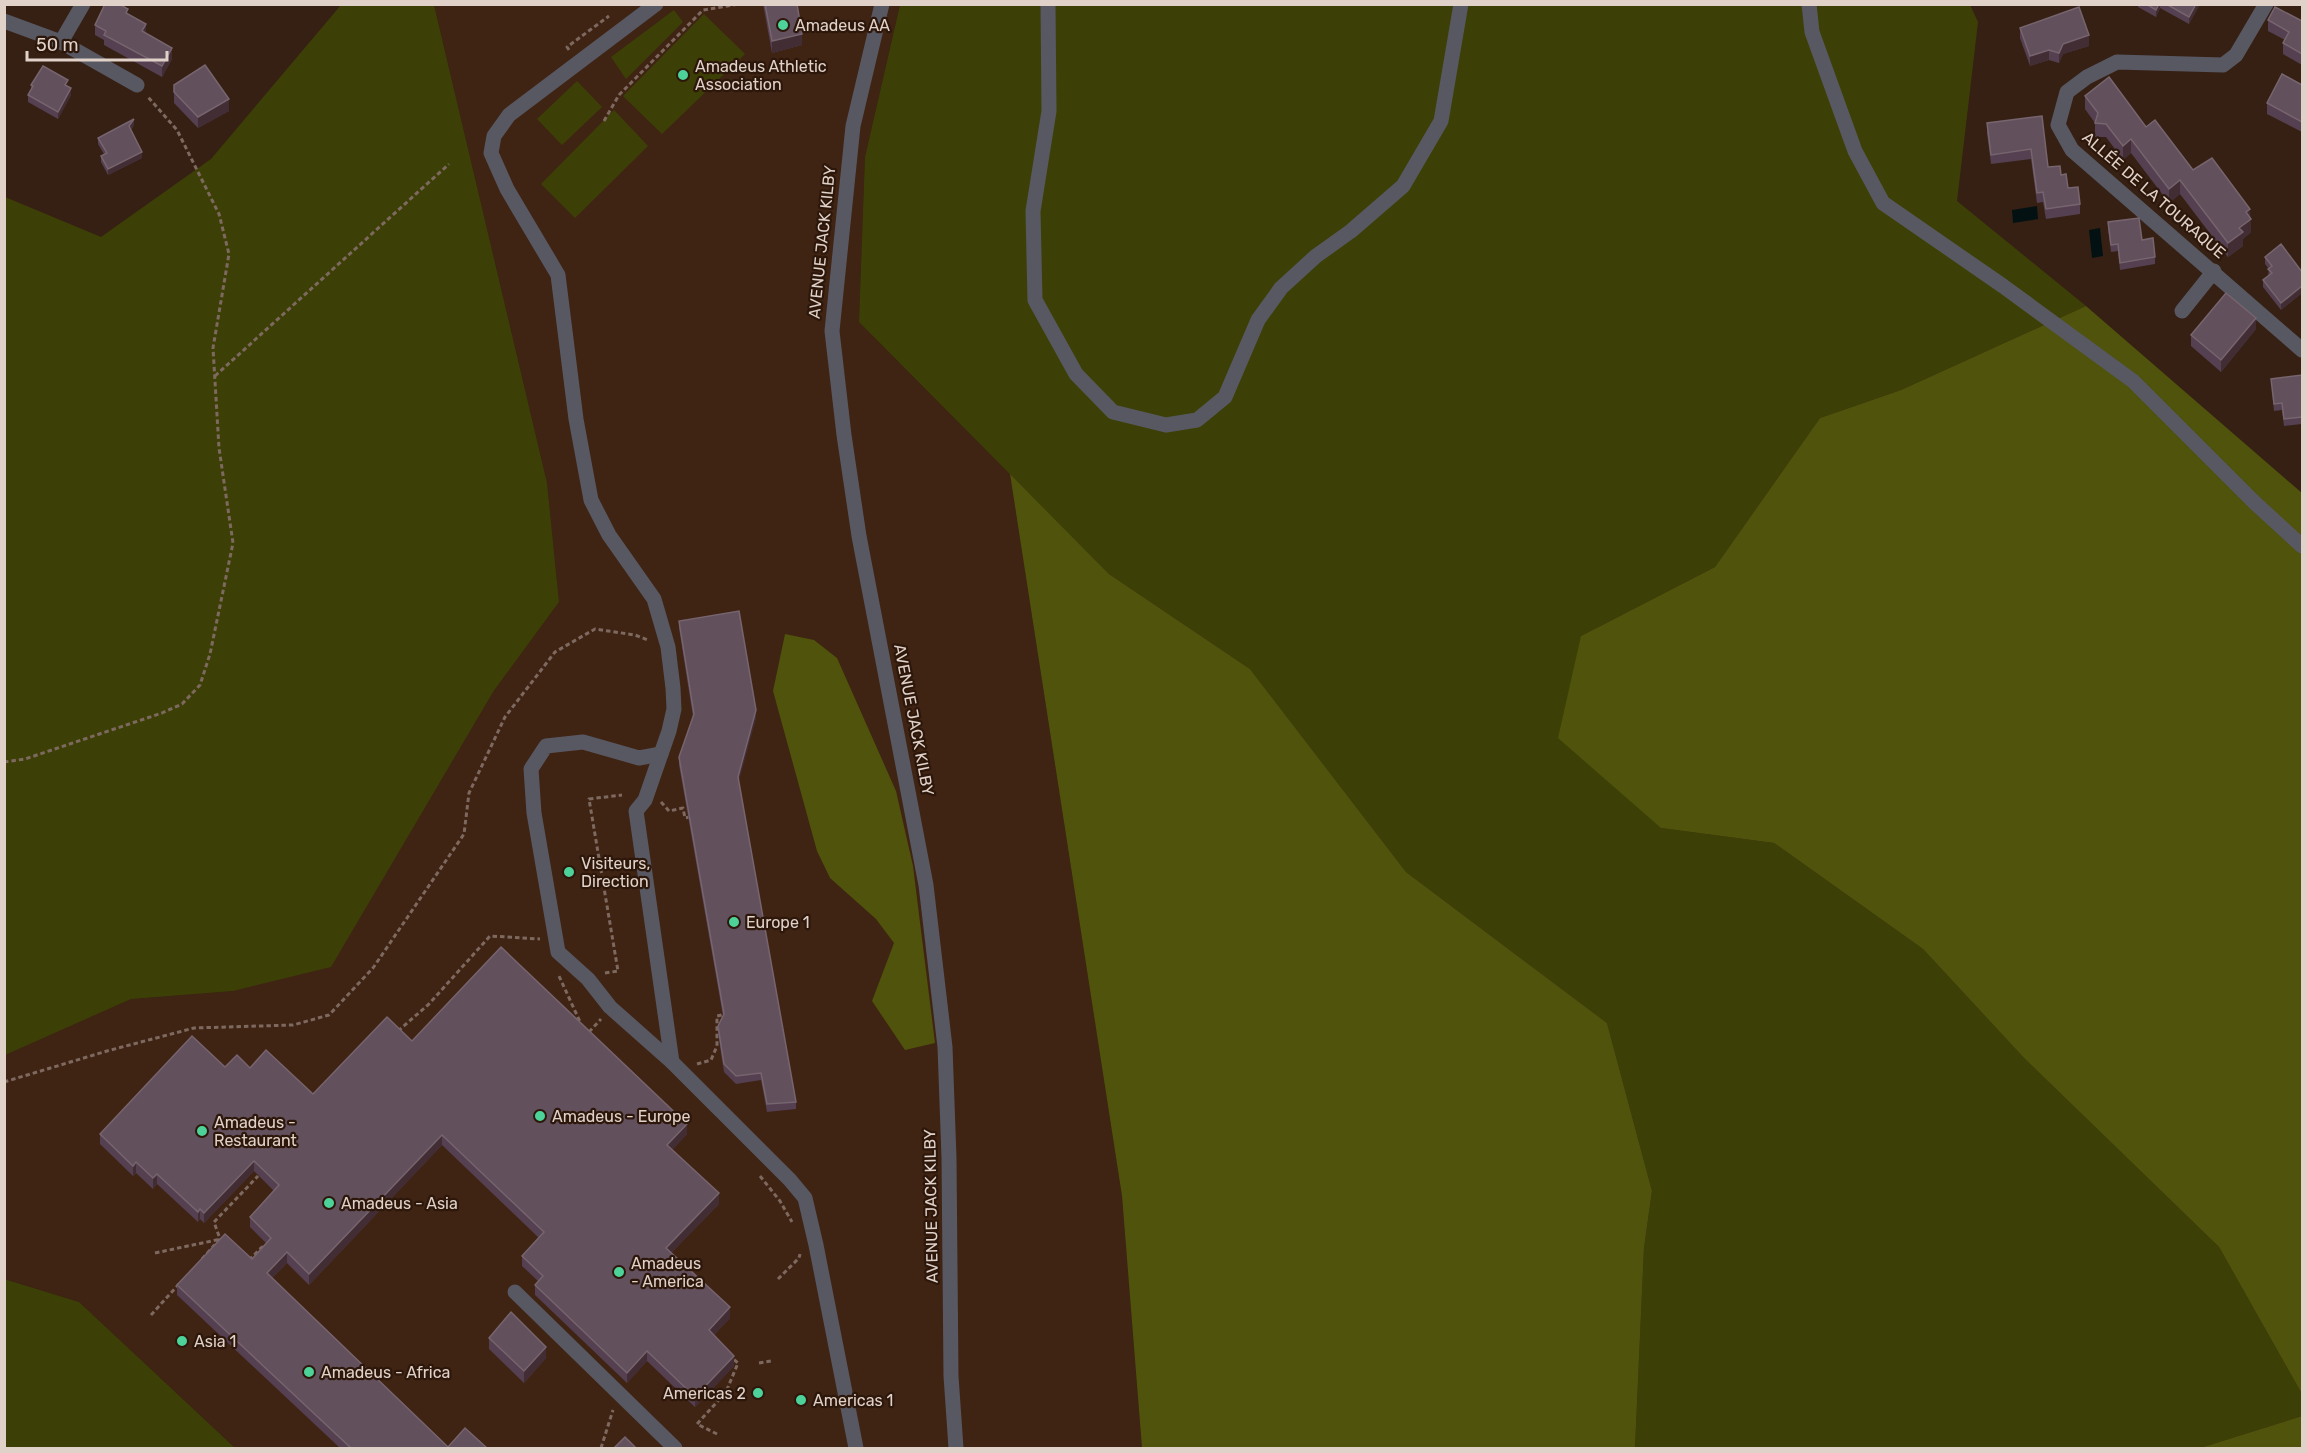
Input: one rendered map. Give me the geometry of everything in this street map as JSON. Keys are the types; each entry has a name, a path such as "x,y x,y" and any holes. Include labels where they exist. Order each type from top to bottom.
{"street":[{"path":"61,42 83,4"},
{"path":"657,4 508,115 494,136 491,153 507,189 558,275 576,419 591,500 609,535 654,599 668,648 674,688 674,709 645,800 636,811 672,1062"},
{"name":"AVENUE JACK KILBY","path":"882,4 853,126 832,331 859,536 926,885 945,1047 949,1158 951,1376 956,1449"},
{"path":"1048,4 1049,111 1033,212 1035,300 1076,374 1113,412 1166,425 1197,420 1225,397 1258,320 1281,288 1316,256 1351,231 1403,186 1441,121 1461,4"},
{"path":"1809,4 1812,32 1855,151 1883,203 2003,286 2133,381 2254,502 2302,546"},
{"name":"ALLÉE DE LA TOURAQUE","path":"2266,4 2236,55 2223,64 2117,62 2087,77 2067,92 2058,125 2072,150 2214,271 2302,350"},
{"path":"4,21 61,42 137,85"},
{"path":"2182,311 2214,271"},
{"path":"661,754 639,758 583,742 546,746 531,769 534,813 558,952 588,979 610,1007 672,1062 790,1180 805,1198 856,1449"},
{"path":"515,1292 675,1449"}],"path":[{"path":"604,121 620,94 703,10 739,4"},
{"path":"4,762 25,759 162,713 182,704 200,686 210,654 233,543 219,448 213,348 229,254 219,214 177,130 137,85"},
{"path":"215,376 449,164"},
{"path":"4,1082 194,1028 293,1025 329,1015 373,969 464,834 469,793 506,717 555,652 595,629 635,635 668,648"},
{"path":"598,975 618,971 589,799 622,795"},
{"path":"669,811 683,808 687,823 697,821"},
{"path":"685,818 694,816"},
{"path":"394,1034 429,1004 490,936 547,939"},
{"path":"554,967 580,1019 585,1036 606,1014"},
{"path":"711,1060 717,1046 717,1016 734,1013"},
{"path":"718,1020 733,1018"},
{"path":"758,1174 780,1201 795,1227"},
{"path":"229,1247 220,1239 214,1221 258,1176"},
{"path":"155,1253 220,1239"},
{"path":"197,1264 220,1239"},
{"path":"246,1263 262,1247 268,1252"},
{"path":"778,1279 799,1258 800,1247"},
{"path":"151,1315 183,1279"},
{"path":"717,1434 697,1424 726,1392 738,1364 732,1357"},
{"path":"759,1364 771,1361"}],"shaded area":[{"path":"341,5 434,5 547,483 559,602 493,692 331,967 233,991 131,999 5,1055 5,197 101,237 211,159"},
{"path":"434,5 900,5 865,157 859,322 1010,474 1122,1196 1142,1448 235,1448 79,1302 5,1279 4,1055 131,999 233,991 493,692 559,602 547,483"},
{"path":"900,5 1970,5 1978,22 1957,201 2086,306 1901,390 1820,418 1715,567 1581,636 1661,828 1774,843 1923,949 2024,1058 2219,1247 2302,1394 2302,1416 2200,1448 1635,1448 1644,1248 1652,1191 1607,1023 1406,872 1250,669 1109,574 859,322 865,157"},
{"path":"674,10 683,22 626,79 611,57"},
{"name":"Amadeus Athletic Association","path":"704,14 745,54 662,134 623,96"},
{"path":"577,81 602,107 562,145 537,119"},
{"path":"614,110 648,146 575,218 541,184"},
{"path":"2037,206 2038,219 2013,223 2012,210"},
{"path":"2100,228 2103,256 2092,258 2089,230"},
{"path":"2086,306 2302,493 2302,1394 2219,1247 2024,1058 1923,949 1774,843 1661,828 1558,738 1581,636 1715,567 1820,418 1901,390"},
{"path":"1010,474 1109,574 1250,669 1406,872 1607,1023 1652,1191 1644,1248 1635,1448 1142,1448 1122,1196"},
{"path":"785,634 814,640 837,658 896,791 913,866 935,1043 905,1050 872,1001 894,943 876,919 830,878 817,851 773,691"},
{"path":"4,1279 79,1302 235,1448 5,1448"},
{"path":"2302,1416 2302,1448 2200,1448"}],"building":[{"path":"105,4 119,4 128,9 126,13 146,24 142,31 172,48 162,66 104,35 106,31 95,25"},
{"name":"Amadeus AA","path":"765,4 797,4 802,34 772,41"},
{"path":"2146,4 2159,4 2156,10"},
{"path":"2166,4 2196,4 2189,17"},
{"path":"2079,7 2089,35 2063,44 2059,53 2049,50 2030,56 2020,28"},
{"path":"2275,7 2302,21 2302,54 2283,43 2289,32 2268,20"},
{"path":"205,65 229,99 198,117 174,92 174,85"},
{"path":"43,66 68,80 65,85 71,88 58,112 28,95 33,86 31,85"},
{"path":"2282,74 2302,85 2302,122 2267,103"},
{"path":"2109,77 2146,127 2155,120 2193,170 2212,158 2250,209 2246,212 2251,219 2239,228 2243,232 2228,243 2180,180 2169,189 2131,139 2123,146 2106,124 2095,123 2098,113 2085,96"},
{"path":"2042,116 2048,167 2060,166 2061,175 2066,174 2068,188 2078,187 2080,204 2046,209 2043,192 2037,193 2031,149 1991,155 1987,123"},
{"path":"134,119 129,126 142,152 108,169 101,156 107,153 98,138"},
{"path":"2139,218 2142,240 2153,238 2155,257 2120,263 2118,244 2111,245 2108,222"},
{"path":"2281,244 2302,272 2302,286 2281,303 2263,280 2272,273 2268,269 2272,266 2265,257"},
{"path":"2226,293 2256,318 2221,360 2191,335"},
{"path":"2302,375 2302,417 2284,419 2282,403 2274,404 2271,379"},
{"name":"Europe 1","path":"739,611 756,710 738,777 796,1102 767,1104 761,1073 736,1076 724,1064 718,1026 724,1014 679,757 694,714 679,621"},
{"path":"501,947 687,1124 667,1145 719,1193 666,1248 730,1307 709,1330 734,1356 695,1397 647,1351 627,1373 535,1285 543,1276 522,1256 544,1232 442,1135 309,1274 287,1252 267,1273 448,1447 465,1428 488,1449 352,1449 177,1285 225,1234 252,1259 271,1238 250,1217 279,1185 254,1161 204,1213 200,1209 198,1212 157,1174 153,1178 136,1162 133,1166 100,1134 192,1036 225,1067 237,1055 250,1068 266,1050 313,1094 387,1017 412,1041"},
{"path":"511,1312 546,1347 524,1371 489,1338"},
{"path":"625,1437 637,1449 613,1449"}],"place":[{"name":"Amadeus AA","path":"783,25"},
{"name":"Amadeus Athletic Association","path":"683,75"},
{"name":"Visiteurs, Direction","path":"569,872"},
{"name":"Europe 1","path":"734,922"},
{"name":"Amadeus - Europe","path":"540,1116"},
{"name":"Amadeus - Restaurant","path":"202,1131"},
{"name":"Amadeus - Asia","path":"329,1203"},
{"name":"Amadeus - America","path":"619,1272"},
{"name":"Asia 1","path":"182,1341"},
{"name":"Amadeus - Africa","path":"309,1372"},
{"name":"Americas 2","path":"758,1393"},
{"name":"Americas 1","path":"801,1400"}]}
